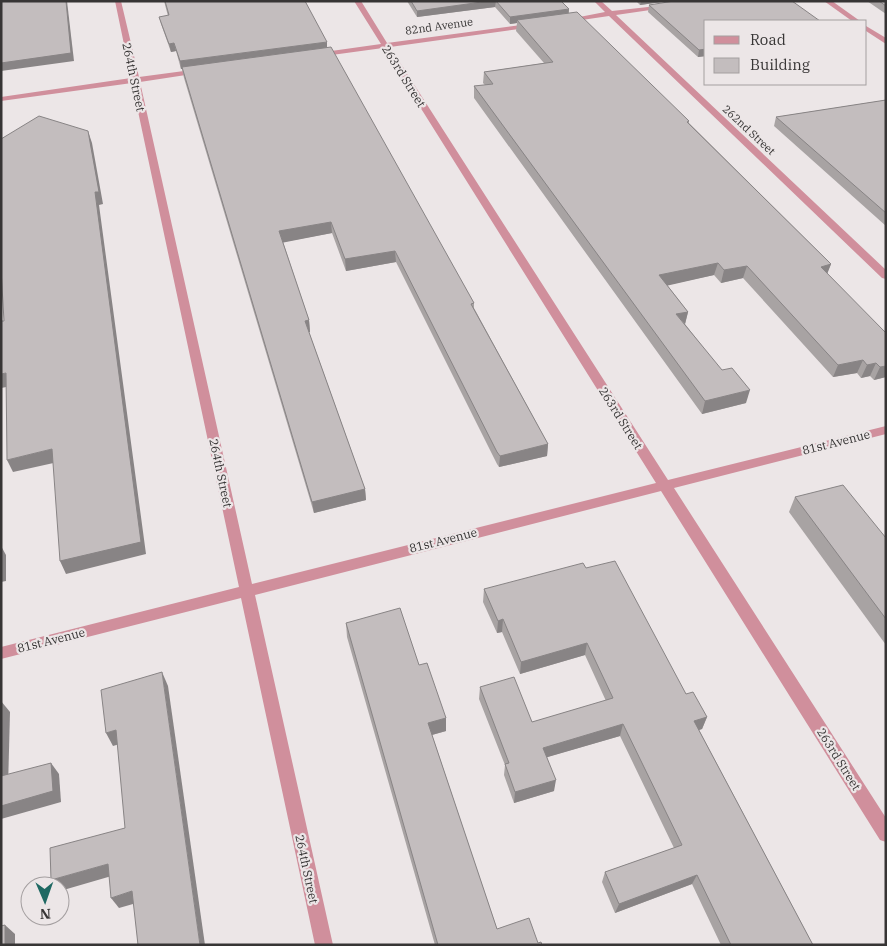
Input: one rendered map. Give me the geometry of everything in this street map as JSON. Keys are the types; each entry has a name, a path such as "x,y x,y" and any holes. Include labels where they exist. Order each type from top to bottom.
{"street":[{"name":"264th Street","path":"118,1 324,945"},
{"name":"263rd Street","path":"357,1 886,834"},
{"name":"262nd Street","path":"597,1 886,276"},
{"path":"826,1 854,20"},
{"path":"561,21 674,5"},
{"name":"82nd Avenue","path":"307,56 541,24"},
{"path":"867,29 886,42"},
{"path":"1,99 212,69"},
{"name":"81st Avenue","path":"1,653 886,430"}],"building":[{"path":"1,1 66,1 71,53 1,63"},
{"path":"165,1 305,1 327,42 180,61 174,43 169,44 159,17 169,15"},
{"path":"411,1 489,1 417,11"},
{"path":"496,1 561,1 569,9 510,17"},
{"path":"674,1 792,1 819,20 704,20 704,49 699,50 649,5"},
{"path":"879,1 886,1 886,6"},
{"path":"577,12 689,121 687,122 831,264 821,267 886,333 886,366 880,367 876,363 867,365 863,360 838,365 747,266 724,270 718,263 659,275 688,312 676,314 722,370 732,368 750,390 705,401 474,86 493,84 484,72 553,62 517,20"},
{"path":"331,47 474,303 471,304 548,444 500,456 395,251 345,259 331,222 279,231 309,320 305,321 365,489 312,502 182,67"},
{"path":"886,100 886,213 776,117"},
{"path":"39,116 88,131 99,192 95,192 141,542 60,561 52,449 7,460 6,373 1,374 1,321 4,321 1,269 1,139"},
{"path":"843,485 886,538 886,619 795,497"},
{"path":"615,561 686,694 693,692 707,717 694,721 813,945 731,945 697,875 619,904 605,872 682,845 623,724 543,748 556,780 515,792 505,764 509,763 480,687 514,677 532,722 613,698 587,643 521,662 503,619 498,621 484,589 583,563 586,568"},
{"path":"400,608 419,665 427,663 446,718 428,723 497,929 529,918 538,943 541,942 542,945 438,945 346,623"},
{"path":"162,672 200,945 138,945 132,891 111,898 108,864 65,876 51,876 50,848 125,828 116,730 106,733 101,690"},
{"path":"51,763 53,791 1,806 1,776"},
{"path":"5,925 5,945 1,945 1,926"}]}
